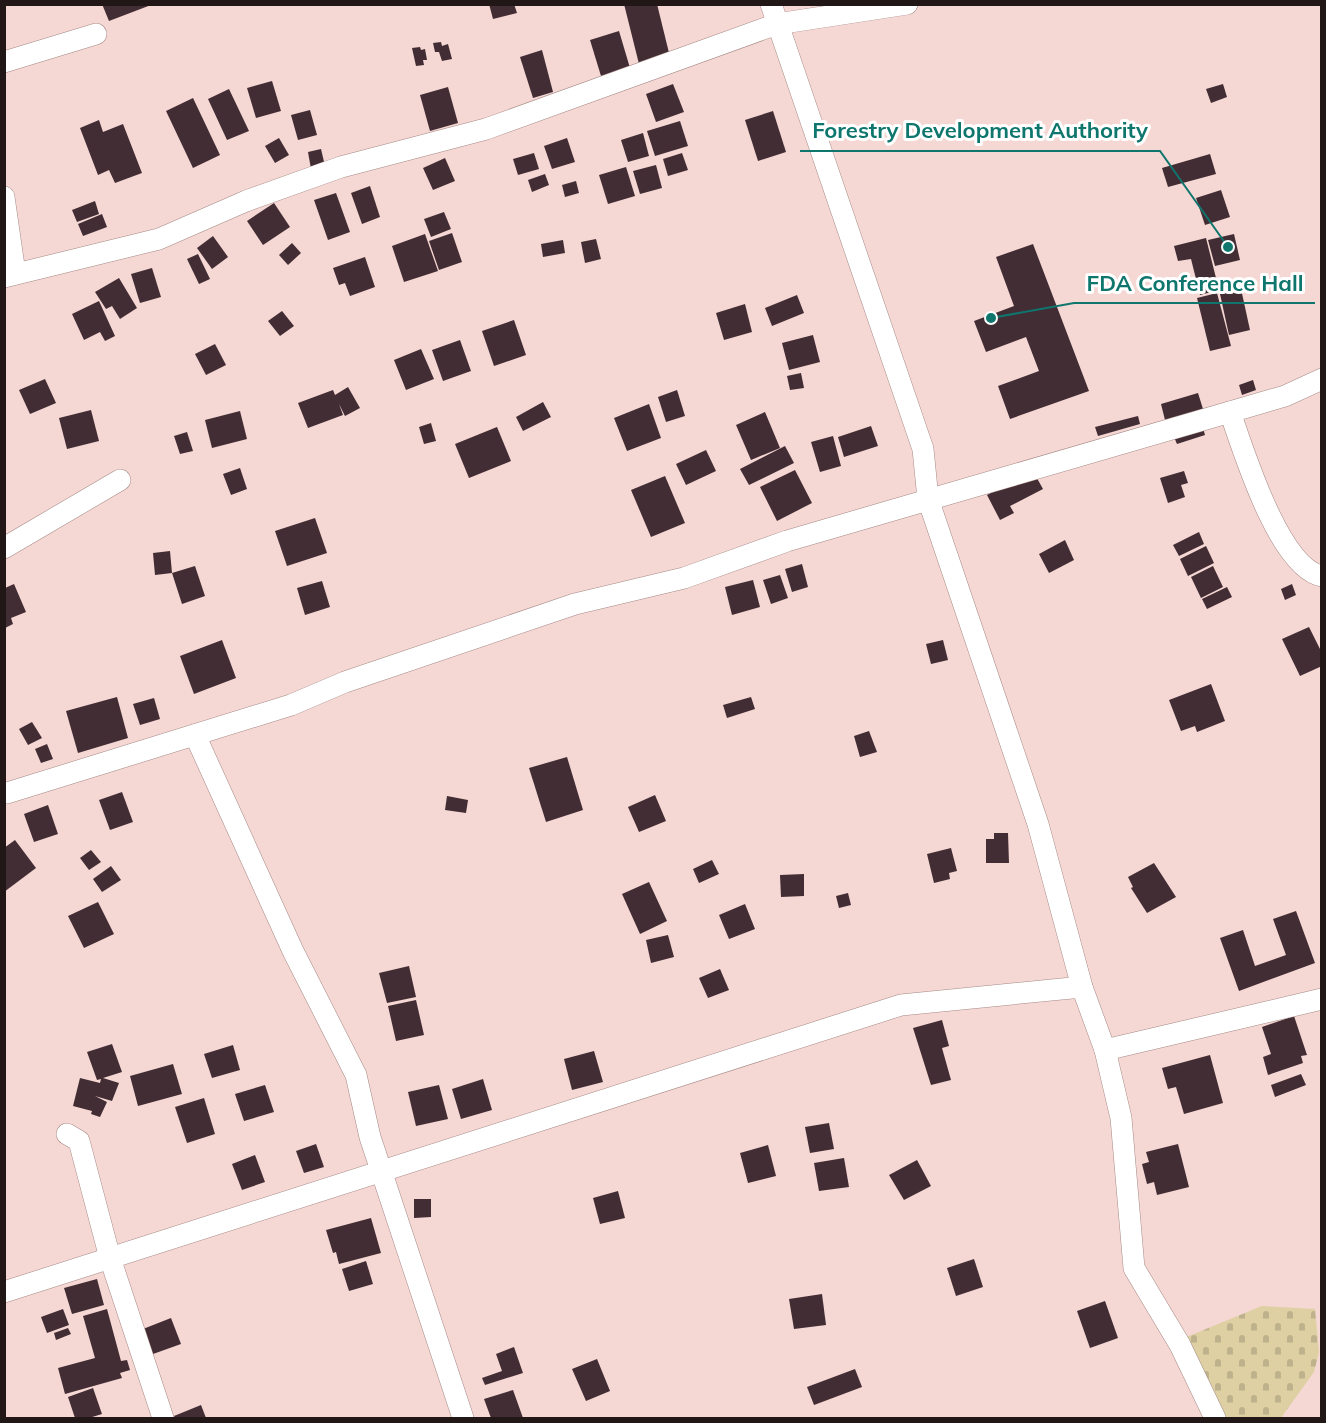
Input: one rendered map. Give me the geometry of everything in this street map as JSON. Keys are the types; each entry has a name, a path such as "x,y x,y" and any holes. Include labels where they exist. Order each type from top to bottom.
{"street":[{"path":"4,197 10,275 159,239 246,201 341,167 486,129 774,14 907,4"},
{"path":"774,14 923,449 928,499 1038,824 1082,987 1105,1050 1121,1119 1134,1268 1180,1345 1215,1419"},
{"path":"4,62 96,34"},
{"path":"8,793 291,705 345,682 575,604 684,578 787,541 1285,396 1322,379"},
{"path":"1230,412 1264,507 1285,544 1313,574 1322,576"},
{"path":"4,548 120,480"},
{"path":"195,735 293,951 356,1075 370,1137 463,1419"},
{"path":"4,1292 901,1005 1082,987"},
{"path":"1105,1050 1322,999"},
{"path":"67,1134 79,1140 110,1258 163,1419"}],"green space":[{"path":"1262,1306 1315,1309 1319,1352 1314,1372 1281,1418 1220,1418 1184,1338"}],"building":[{"path":"102,4 151,4 151,5 109,21"},
{"path":"489,4 514,4 517,13 493,19"},
{"path":"624,4 657,4 670,57 639,64"},
{"path":"619,31 630,68 601,76 590,40"},
{"path":"441,42 442,46 448,44 452,59 442,61 439,52 435,52 433,43"},
{"path":"420,47 421,50 425,49 427,60 423,60 424,65 416,66 412,48"},
{"path":"542,50 553,92 533,98 520,57"},
{"path":"272,81 281,111 256,118 247,88"},
{"path":"673,84 684,112 656,122 646,94"},
{"path":"1223,84 1227,97 1211,103 1206,89"},
{"path":"448,87 458,123 430,131 420,95"},
{"path":"229,89 249,131 227,140 208,99"},
{"path":"193,98 220,155 193,168 166,111"},
{"path":"310,110 317,135 298,140 291,115"},
{"path":"773,111 786,152 758,161 745,120"},
{"path":"99,120 103,132 123,124 142,173 115,183 109,170 98,175 80,128"},
{"path":"680,121 688,146 655,156 647,131"},
{"path":"643,133 649,156 628,162 621,140"},
{"path":"279,138 289,155 275,163 265,146"},
{"path":"567,138 575,162 552,169 544,146"},
{"path":"321,149 325,166 311,169 308,152"},
{"path":"534,153 539,169 518,175 513,159"},
{"path":"682,153 688,170 668,176 663,159"},
{"path":"1210,154 1216,174 1168,187 1162,168"},
{"path":"445,158 455,181 433,190 423,168"},
{"path":"656,165 662,188 640,194 633,171"},
{"path":"626,167 635,196 608,204 599,175"},
{"path":"545,174 549,185 532,192 528,180"},
{"path":"576,181 579,193 565,197 562,185"},
{"path":"370,186 380,217 362,224 351,193"},
{"path":"1221,190 1230,217 1205,225 1196,198"},
{"path":"336,193 350,232 328,240 314,200"},
{"path":"95,201 99,214 77,222 72,210"},
{"path":"274,203 290,227 263,245 247,221"},
{"path":"444,212 451,229 431,237 424,219"},
{"path":"102,214 107,227 83,236 78,224"},
{"path":"452,233 462,262 439,270 429,241"},
{"path":"425,234 438,271 404,282 392,246"},
{"path":"1234,234 1240,260 1215,266 1208,240"},
{"path":"213,236 228,257 212,269 197,248"},
{"path":"1206,238 1219,290 1200,295 1191,259 1178,261 1174,246"},
{"path":"596,239 601,259 585,263 581,242"},
{"path":"563,240 565,253 543,257 541,244"},
{"path":"292,243 301,253 288,265 279,255"},
{"path":"1033,244 1089,391 1010,419 998,386 1039,371 1026,337 986,352 974,321 1014,306 996,257"},
{"path":"198,254 210,279 199,284 187,259"},
{"path":"365,257 375,287 350,296 345,283 339,285 333,268"},
{"path":"152,268 161,297 140,303 131,274"},
{"path":"119,278 137,308 120,319 112,306 106,309 95,292"},
{"path":"1241,289 1250,330 1229,335 1220,294"},
{"path":"1217,293 1231,346 1210,351 1197,298"},
{"path":"797,295 804,313 772,326 765,308"},
{"path":"99,301 115,336 105,341 100,332 84,340 72,314"},
{"path":"745,304 752,332 724,340 716,313"},
{"path":"282,311 294,326 280,336 268,321"},
{"path":"514,320 526,355 494,366 482,331"},
{"path":"813,335 820,362 789,370 782,343"},
{"path":"460,340 471,371 443,381 432,350"},
{"path":"215,344 226,365 206,375 195,354"},
{"path":"421,349 434,379 406,390 394,360"},
{"path":"801,373 804,388 790,390 787,376"},
{"path":"45,379 56,403 30,414 19,390"},
{"path":"1253,380 1256,390 1242,395 1239,385"},
{"path":"348,387 360,408 345,416 339,404 343,415 308,428 298,403 333,390 335,395"},
{"path":"677,390 685,416 666,422 658,397"},
{"path":"1198,393 1203,409 1165,420 1161,404"},
{"path":"543,402 551,417 523,431 516,417"},
{"path":"649,404 661,438 627,451 614,418"},
{"path":"91,410 99,441 67,449 59,418"},
{"path":"240,411 247,439 212,448 205,420"},
{"path":"765,412 780,448 751,460 736,425"},
{"path":"1138,416 1140,424 1098,436 1095,427"},
{"path":"431,423 436,441 424,444 419,427"},
{"path":"871,426 878,446 844,457 838,437"},
{"path":"497,427 511,461 469,478 455,444"},
{"path":"1203,428 1205,435 1177,444 1174,437"},
{"path":"187,432 193,451 180,454 174,436"},
{"path":"833,436 841,466 820,472 811,442"},
{"path":"785,446 794,463 749,485 740,469"},
{"path":"706,450 716,471 686,485 676,464"},
{"path":"240,468 247,489 231,495 223,474"},
{"path":"795,470 812,503 777,521 760,487"},
{"path":"1033,471 1043,489 1010,506 1014,513 1000,520 987,495"},
{"path":"1184,471 1188,483 1181,485 1185,497 1168,503 1160,478"},
{"path":"665,476 685,523 651,537 631,490"},
{"path":"315,518 327,553 287,566 275,531"},
{"path":"1199,532 1204,544 1179,556 1173,545"},
{"path":"1065,540 1074,560 1049,573 1039,554"},
{"path":"1206,546 1214,563 1188,576 1180,559"},
{"path":"170,551 172,573 155,575 153,553"},
{"path":"802,564 808,587 792,592 785,569"},
{"path":"195,566 205,596 182,604 172,573"},
{"path":"1213,566 1223,587 1201,598 1191,577"},
{"path":"780,575 788,598 771,604 763,580"},
{"path":"753,580 760,607 732,615 725,587"},
{"path":"322,581 330,607 305,615 297,588"},
{"path":"14,584 26,612 11,618 13,624 5,628 5,588"},
{"path":"1292,584 1296,595 1285,600 1281,589"},
{"path":"1227,587 1232,597 1207,609 1202,599"},
{"path":"1309,627 1322,653 1322,666 1300,676 1282,639"},
{"path":"222,640 236,678 194,694 180,656"},
{"path":"943,640 948,660 931,664 926,644"},
{"path":"1211,684 1225,721 1197,732 1195,726 1181,731 1169,700"},
{"path":"117,697 128,738 78,753 66,711"},
{"path":"751,697 755,709 727,718 723,705"},
{"path":"154,698 160,719 140,725 133,704"},
{"path":"32,722 42,738 28,745 19,729"},
{"path":"869,731 877,752 860,757 854,736"},
{"path":"47,744 53,759 41,763 35,749"},
{"path":"567,757 583,810 546,822 529,768"},
{"path":"122,792 133,822 110,830 99,800"},
{"path":"655,795 666,821 639,832 628,807"},
{"path":"447,796 468,800 466,813 445,810"},
{"path":"48,805 58,834 34,842 24,814"},
{"path":"994,833 1008,833 1009,863 986,863 986,839 994,839"},
{"path":"15,840 36,868 4,892 4,848"},
{"path":"951,848 957,871 949,873 950,879 934,883 927,854"},
{"path":"91,850 101,862 89,870 80,858"},
{"path":"712,860 719,874 699,883 693,869"},
{"path":"1154,863 1176,897 1147,913 1131,888 1133,887 1128,877"},
{"path":"111,866 121,880 102,892 93,879"},
{"path":"804,874 804,896 781,897 780,875"},
{"path":"649,882 667,921 640,934 622,894"},
{"path":"848,893 851,905 839,908 836,896"},
{"path":"98,902 114,934 84,948 68,916"},
{"path":"745,904 755,929 729,939 719,915"},
{"path":"1296,911 1315,963 1239,991 1220,938 1243,930 1255,966 1286,955 1273,919"},
{"path":"668,935 674,957 651,963 646,940"},
{"path":"409,966 416,997 387,1003 379,973"},
{"path":"720,969 729,990 708,998 699,978"},
{"path":"416,1000 424,1035 396,1041 388,1006"},
{"path":"1294,1016 1307,1055 1301,1056 1303,1063 1268,1075 1263,1057 1271,1054 1262,1027"},
{"path":"942,1020 949,1046 942,1048 951,1080 931,1085 913,1028"},
{"path":"112,1044 122,1072 103,1078 119,1083 112,1101 95,1096 107,1102 100,1117 91,1114 92,1111 73,1106 80,1078 100,1083 101,1079 97,1080 87,1052"},
{"path":"233,1045 240,1070 212,1078 204,1054"},
{"path":"594,1051 603,1082 572,1090 564,1059"},
{"path":"1210,1055 1223,1103 1184,1114 1176,1087 1168,1089 1162,1068"},
{"path":"173,1064 182,1094 138,1106 130,1076"},
{"path":"1301,1074 1306,1085 1275,1097 1271,1085"},
{"path":"483,1079 492,1110 461,1119 452,1089"},
{"path":"265,1085 274,1112 244,1121 235,1094"},
{"path":"439,1085 448,1119 416,1126 408,1092"},
{"path":"204,1098 215,1134 187,1143 175,1107"},
{"path":"829,1123 834,1149 810,1153 805,1127"},
{"path":"316,1144 324,1167 304,1173 296,1151"},
{"path":"1178,1144 1189,1187 1157,1195 1154,1182 1147,1184 1142,1164 1149,1162 1146,1152"},
{"path":"768,1145 776,1176 748,1183 740,1153"},
{"path":"255,1155 265,1182 242,1190 232,1164"},
{"path":"844,1158 849,1187 819,1191 814,1163"},
{"path":"917,1160 931,1186 904,1200 889,1175"},
{"path":"618,1191 625,1218 600,1224 593,1198"},
{"path":"414,1199 431,1199 431,1217 414,1218"},
{"path":"371,1218 381,1253 339,1264 326,1230"},
{"path":"974,1259 983,1287 956,1296 947,1268"},
{"path":"366,1261 373,1284 349,1291 342,1269"},
{"path":"97,1279 104,1305 72,1314 64,1288"},
{"path":"822,1294 826,1325 794,1329 789,1299"},
{"path":"1105,1301 1118,1338 1090,1348 1077,1311"},
{"path":"63,1309 69,1325 47,1333 41,1317"},
{"path":"107,1309 121,1361 127,1360 130,1370 120,1373 122,1378 65,1394 58,1368 95,1358 83,1316"},
{"path":"171,1318 181,1344 153,1354 143,1329"},
{"path":"68,1328 71,1334 56,1340 54,1333"},
{"path":"514,1347 523,1373 485,1385 482,1378 502,1371 496,1354"},
{"path":"597,1359 610,1391 586,1401 572,1369"},
{"path":"855,1369 862,1387 814,1405 807,1387"},
{"path":"93,1388 102,1414 89,1418 75,1418 68,1397"},
{"path":"513,1390 523,1418 491,1418 484,1399"},
{"path":"201,1405 206,1418 175,1418 174,1416"}],"place":[{"name":"Forestry Development Authority","path":"1228,247"},
{"name":"FDA Conference Hall","path":"991,318"}]}
